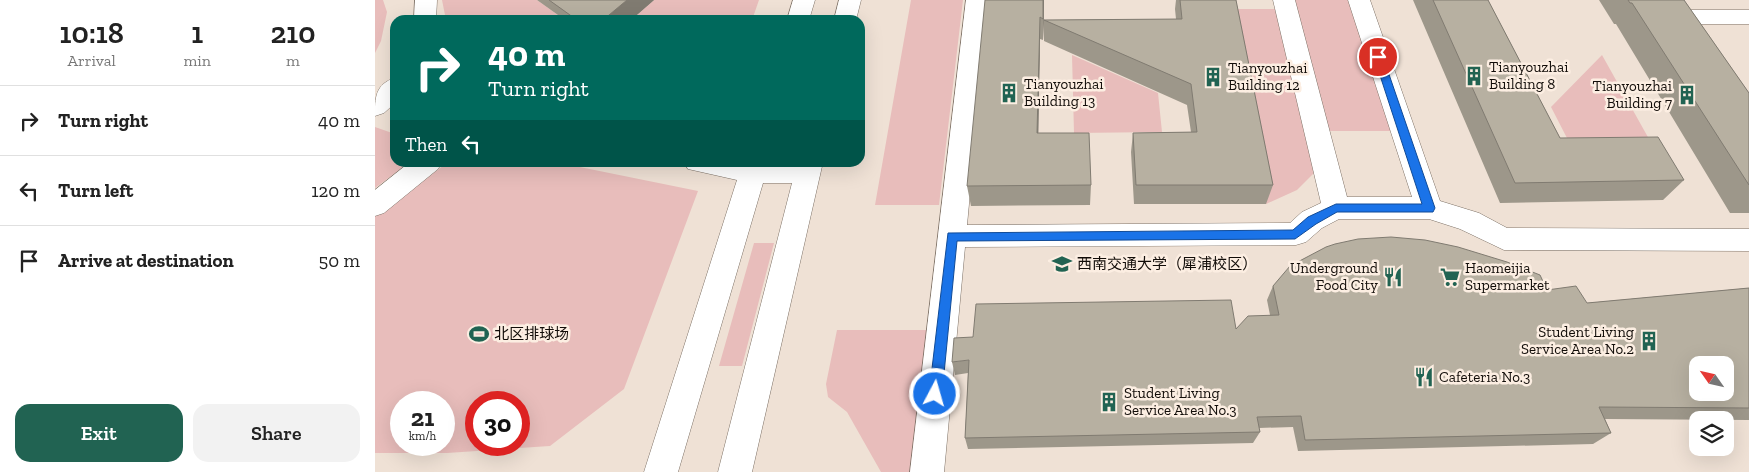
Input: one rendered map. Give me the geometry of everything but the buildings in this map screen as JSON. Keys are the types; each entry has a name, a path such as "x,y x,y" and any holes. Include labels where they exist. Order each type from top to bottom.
{"street":[{"path":"425,15 426,0"},
{"path":"800,15 804,0"},
{"path":"846,15 850,0"},
{"path":"927,472 977,0"},
{"path":"1284,0 1336,208"},
{"path":"1359,0 1429,208"},
{"path":"1676,8 1749,17"},
{"path":"1676,8 1698,39"},
{"path":"375,205 423,167"},
{"path":"661,472 754,168 809,168 735,472"},
{"path":"952,236 1295,234 1312,220 1336,208 1429,208 1469,220 1504,239 1749,240"}],"shaded area":[{"path":"375,0 383,0 387,12 381,41 375,53"},
{"path":"442,0 537,0 558,15 445,15"},
{"path":"654,0 759,0 754,15 637,15"},
{"path":"911,0 963,0 939,205 875,205"},
{"path":"1292,0 1353,0 1396,131 1326,131"},
{"path":"1229,9 1275,9 1314,173 1297,190 1266,204"},
{"path":"1072,55 1158,93 1162,132 1074,133"},
{"path":"1602,55 1649,139 1568,140 1551,107"},
{"path":"375,127 390,132 390,167 404,167 375,188"},
{"path":"442,167 580,167 698,191 624,389 550,446 530,447 530,391 465,391 465,452 455,452 455,391 390,391 390,453 375,453 375,216"},
{"path":"754,243 774,243 742,366 719,366"},
{"path":"837,330 934,330 918,472 881,472 847,412 828,397 826,384"}],"place":[{"name":"Tianyouzhai Building 8","path":"1474,76"},
{"name":"Tianyouzhai Building 12","path":"1213,77"},
{"name":"Tianyouzhai Building 13","path":"1009,93"},
{"name":"Tianyouzhai Building 7","path":"1687,95"},
{"name":"西南交通大学（犀浦校区）","path":"1062,264"},
{"name":"Underground Food City","path":"1393,277"},
{"name":"Haomeijia Supermarket","path":"1450,277"},
{"name":"北区排球场","path":"479,334"},
{"name":"Student Living Service Area No.2","path":"1649,341"},
{"name":"Cafeteria No.3","path":"1424,377"},
{"name":"Student Living Service Area No.3","path":"1109,402"}],"route":[{"path":"935,394 952,236 1295,234 1312,220 1336,208 1429,208 1378,57"}]}
